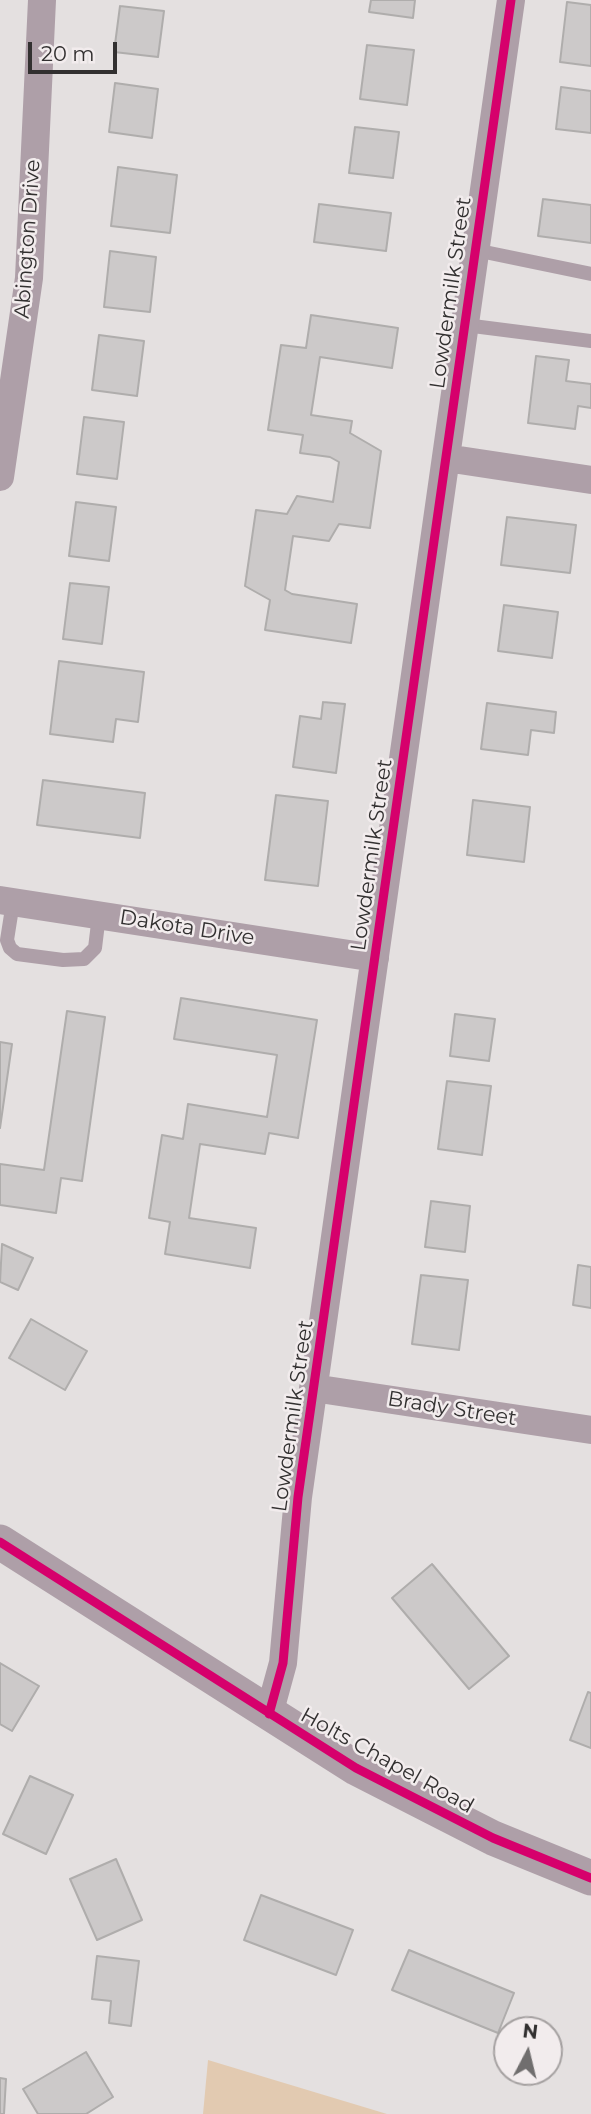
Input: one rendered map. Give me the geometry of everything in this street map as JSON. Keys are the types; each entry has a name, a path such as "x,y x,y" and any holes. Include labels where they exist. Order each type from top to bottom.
{"street":[{"name":"Abington Drive","path":"0,477 29,278 42,0"},
{"name":"Lowdermilk Street","path":"269,1714 283,1663 298,1497 511,0"},
{"path":"446,458 591,480"},
{"name":"Dakota Drive","path":"6,901 375,958"},
{"name":"Brady Street","path":"313,1388 591,1430"},
{"name":"Holts Chapel Road","path":"0,1542 356,1768 493,1839 591,1878"}],"lane":[{"path":"475,250 591,274"},
{"path":"465,325 591,341"},
{"path":"6,901 7,940 10,948 17,954 84,960 95,948 99,915"}],"shaded area":[{"path":"208,2060 387,2114 203,2114"}],"building":[{"path":"371,0 415,0 413,18 369,12"},
{"path":"567,2 591,5 591,66 560,62"},
{"path":"120,6 164,11 158,57 114,52"},
{"path":"367,45 414,50 407,105 360,99"},
{"path":"115,83 158,89 152,138 109,132"},
{"path":"561,87 591,91 591,133 556,129"},
{"path":"355,127 399,132 393,178 349,173"},
{"path":"118,167 177,175 170,233 111,226"},
{"path":"543,199 591,205 591,243 538,236"},
{"path":"319,204 391,213 386,251 314,242"},
{"path":"110,251 156,257 150,312 104,307"},
{"path":"311,315 398,328 392,368 320,357 311,415 352,421 350,433 381,451 370,528 339,524 329,541 293,536 285,590 292,594 357,604 351,643 265,630 270,600 245,586 256,510 287,514 297,496 333,502 339,462 330,457 300,453 303,435 268,430 281,345 306,348"},
{"path":"99,335 144,341 137,396 92,390"},
{"path":"536,356 569,360 566,381 591,384 591,408 578,406 575,429 528,423"},
{"path":"84,417 124,422 117,479 77,474"},
{"path":"76,502 116,507 109,561 69,556"},
{"path":"507,517 576,525 570,573 501,565"},
{"path":"70,583 109,587 102,644 63,639"},
{"path":"504,605 558,612 552,658 498,651"},
{"path":"59,661 144,672 138,722 116,719 113,742 50,734"},
{"path":"323,702 345,704 336,773 293,767 300,716 321,719"},
{"path":"487,703 556,712 554,733 531,730 528,755 481,749"},
{"path":"43,780 145,793 140,838 37,825"},
{"path":"276,795 328,801 318,886 265,880"},
{"path":"473,800 530,807 524,862 467,855"},
{"path":"181,998 317,1020 298,1138 269,1133 265,1154 200,1144 189,1218 256,1228 250,1268 165,1254 170,1222 149,1218 162,1135 183,1139 188,1104 267,1117 277,1055 174,1039"},
{"path":"67,1011 105,1017 82,1181 61,1178 56,1213 0,1205 0,1164 44,1170"},
{"path":"455,1014 495,1019 489,1061 450,1056"},
{"path":"0,1042 12,1044 0,1128"},
{"path":"447,1081 491,1086 482,1155 438,1149"},
{"path":"431,1201 470,1206 465,1252 425,1247"},
{"path":"2,1244 33,1258 18,1290 0,1282"},
{"path":"578,1265 591,1267 591,1308 573,1305"},
{"path":"421,1275 468,1280 459,1350 412,1344"},
{"path":"31,1319 87,1351 65,1390 9,1358"},
{"path":"432,1564 509,1656 469,1689 392,1598"},
{"path":"0,1663 39,1686 12,1731 0,1724"},
{"path":"588,1692 591,1693 591,1748 570,1740"},
{"path":"30,1776 73,1795 46,1854 3,1834"},
{"path":"116,1859 142,1920 97,1940 70,1879"},
{"path":"261,1895 353,1930 336,1975 244,1940"},
{"path":"409,1950 514,1993 505,2016 493,2016 493,2031 392,1990"},
{"path":"97,1956 139,1961 131,2026 109,2023 111,2001 92,1999"},
{"path":"86,2052 113,2097 86,2114 38,2114 23,2089"},
{"path":"0,2078 6,2079 4,2114 0,2114"}],"cycle path":[{"path":"269,1714 283,1663 298,1497 511,0"},
{"path":"0,1542 356,1768 493,1838 591,1878"}]}
